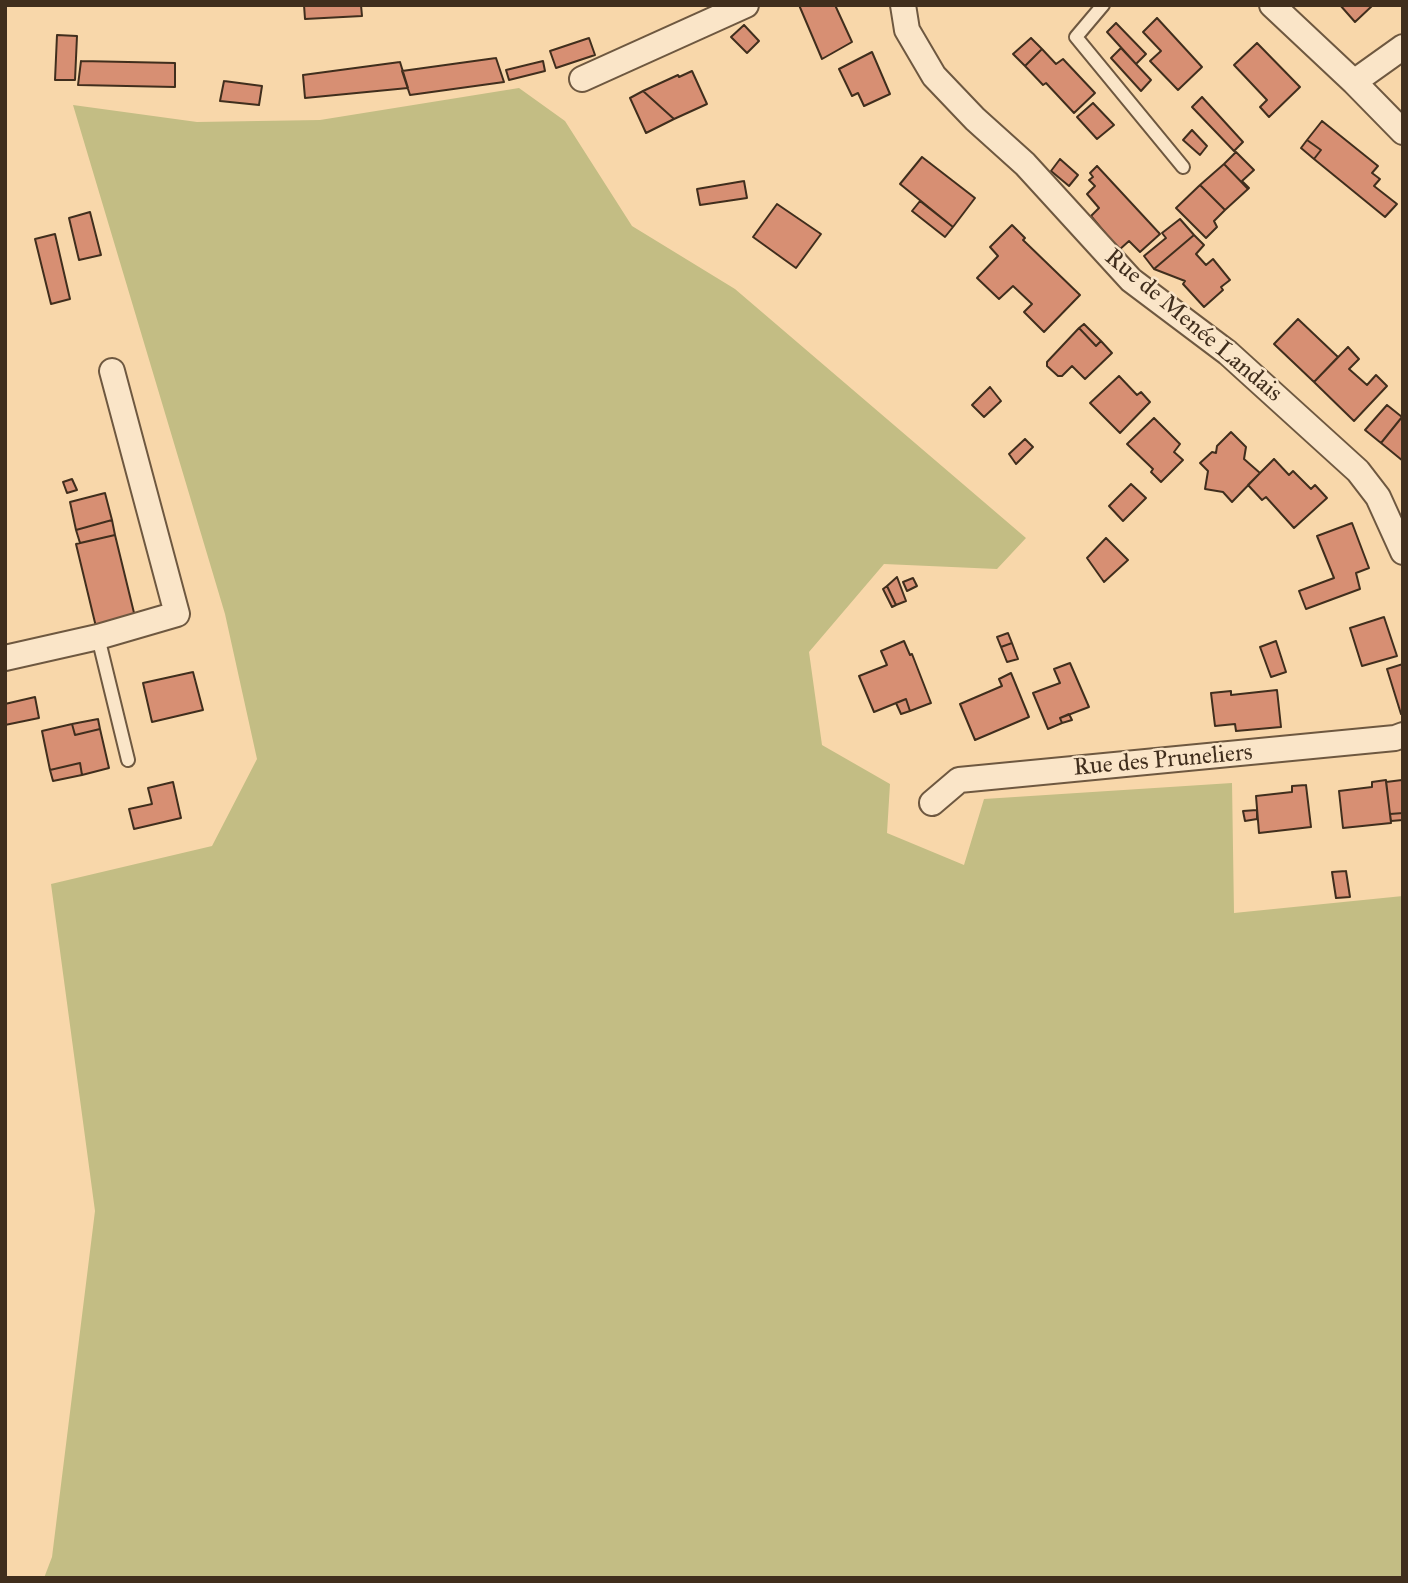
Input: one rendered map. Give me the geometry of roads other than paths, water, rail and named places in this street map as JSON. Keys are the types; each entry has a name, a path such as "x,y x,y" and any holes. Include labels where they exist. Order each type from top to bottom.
{"street":[{"path":"582,79 746,5"},
{"name":"Rue de Menée Landais","path":"903,5 907,30 934,76 975,119 1025,164 1131,280 1228,352 1358,471 1378,496 1403,552"},
{"path":"1272,5 1403,132"},
{"path":"1353,82 1403,47"},
{"path":"5,658 98,637 177,614 112,371"},
{"name":"Rue des Pruneliers","path":"932,803 959,780 1403,736"}],"lane":[{"path":"1102,5 1076,37 1183,167"},
{"path":"98,637 128,760"}]}
